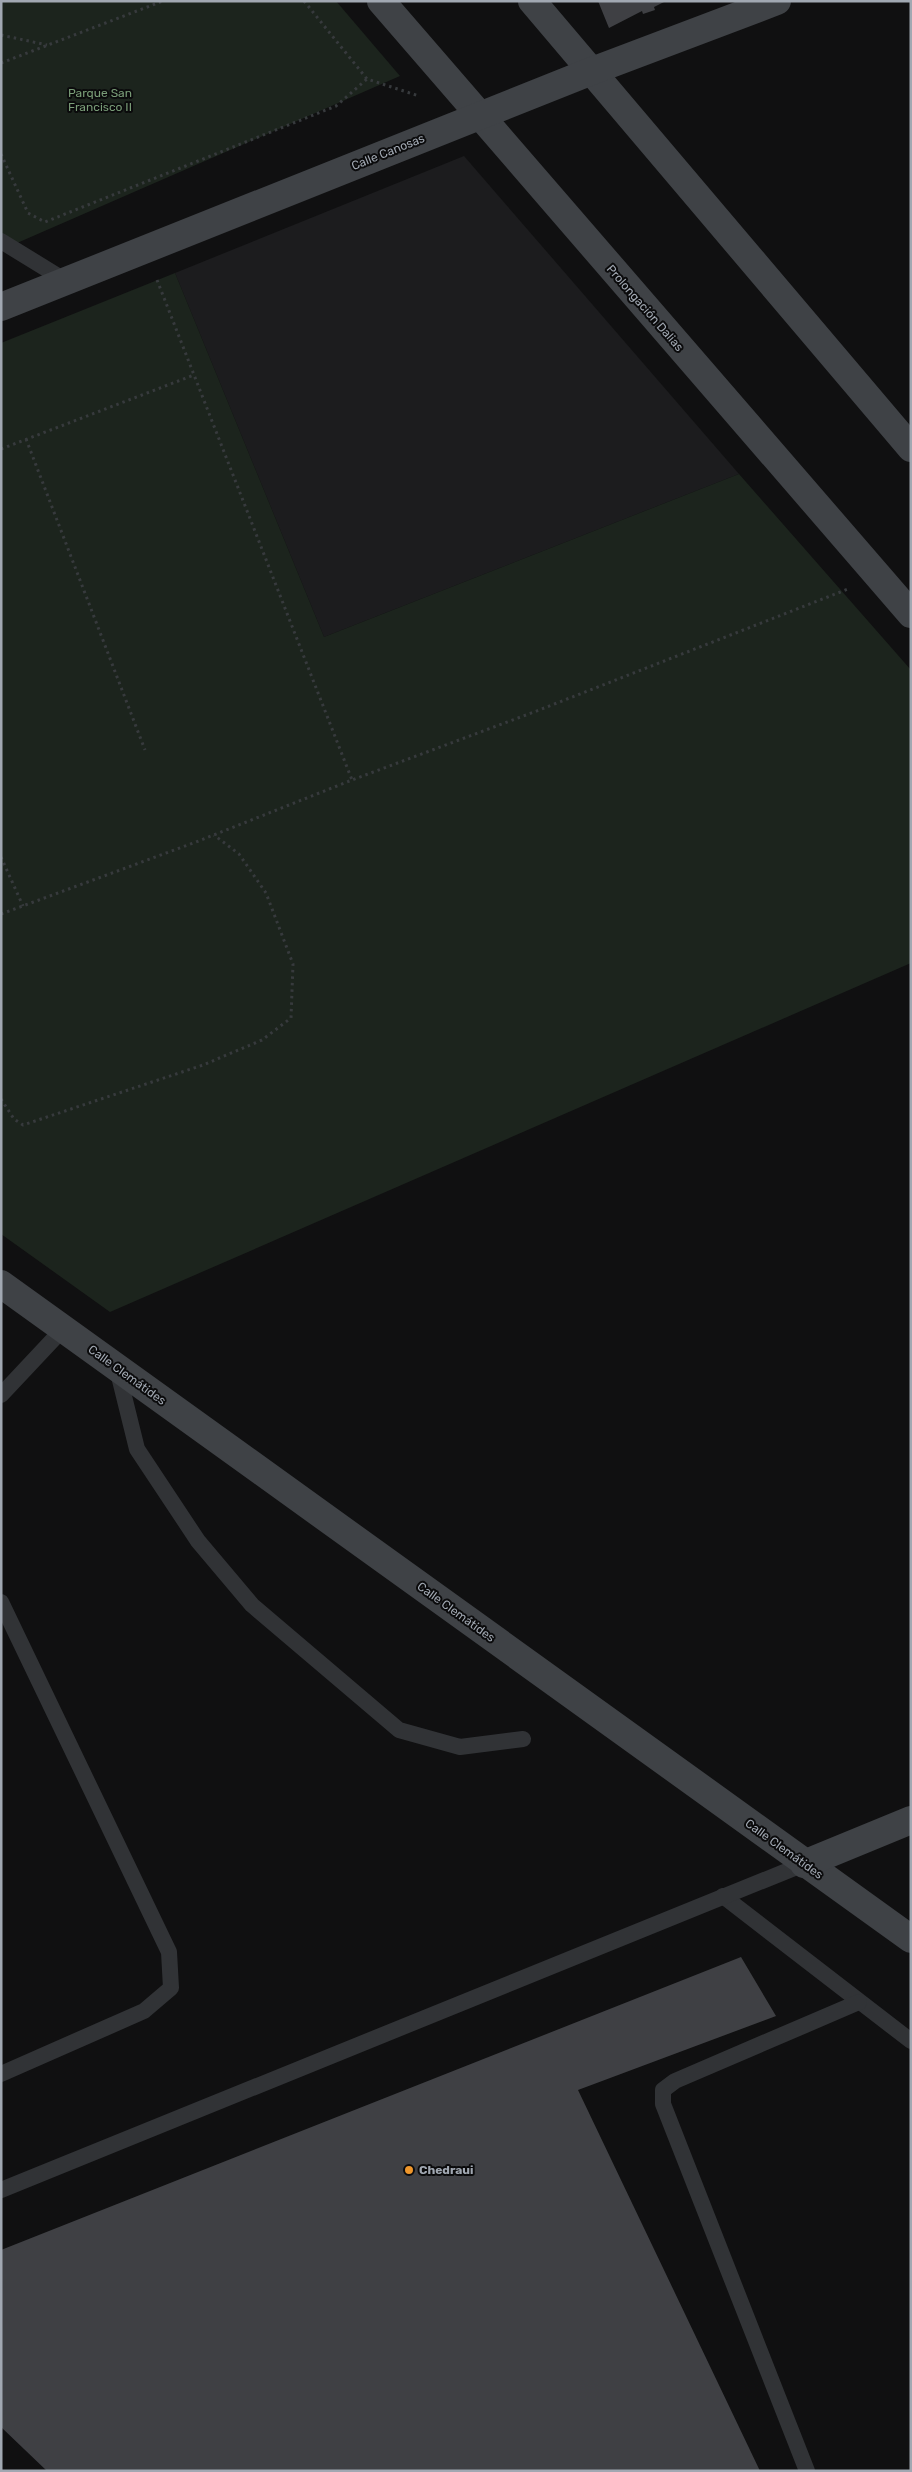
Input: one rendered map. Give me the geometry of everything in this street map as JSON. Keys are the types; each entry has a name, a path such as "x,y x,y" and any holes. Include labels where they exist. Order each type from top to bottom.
{"main road":[{"name":"Prolongación Dalias","path":"381,1 911,614"},
{"path":"532,1 911,448"},
{"name":"Calle Canosas","path":"1,307 592,71 777,1"},
{"name":"Calle Clemátides","path":"1,1284 804,1864 911,1939"},
{"path":"804,1864 911,1820"}],"lane":[{"path":"1,241 66,281"},
{"path":"1,1395 63,1329"},
{"path":"118,1368 137,1448 198,1541 252,1605 399,1730 460,1747 523,1739"},
{"path":"1,1602 169,1952 171,1988 144,2010 1,2074"},
{"path":"1,2190 804,1864"},
{"path":"723,1896 911,2041"},
{"path":"807,2471 662,2104 663,2090 675,2081 859,2002"}],"path":[{"path":"1,63 163,1"},
{"path":"1,154 28,213 45,222 336,106 367,79 304,1"},
{"path":"1,35 48,45"},
{"path":"144,250 352,780"},
{"path":"1,449 194,375"},
{"path":"26,439 145,750"},
{"path":"1,914 534,712 879,577"},
{"path":"1,1099 14,1119 23,1125 203,1065 262,1040 291,1018 294,964 266,893 239,854 213,835"},
{"path":"1,857 23,906"}],"shaded area":[{"path":"464,156 739,474 324,637 175,273"}],"green space":[{"name":"Parque San Francisco II","path":"1,1 336,1 400,76 1,250"},
{"path":"175,273 324,637 739,474 911,670 911,963 110,1312 1,1234 1,343"}],"building":[{"path":"598,1 666,1 654,7 655,10 643,14 642,11 609,28"},
{"name":"Chedraui","path":"741,1957 776,2016 578,2090 760,2471 47,2471 1,2427 1,2250"}],"place":[{"name":"Chedraui","path":"409,2170"}]}
